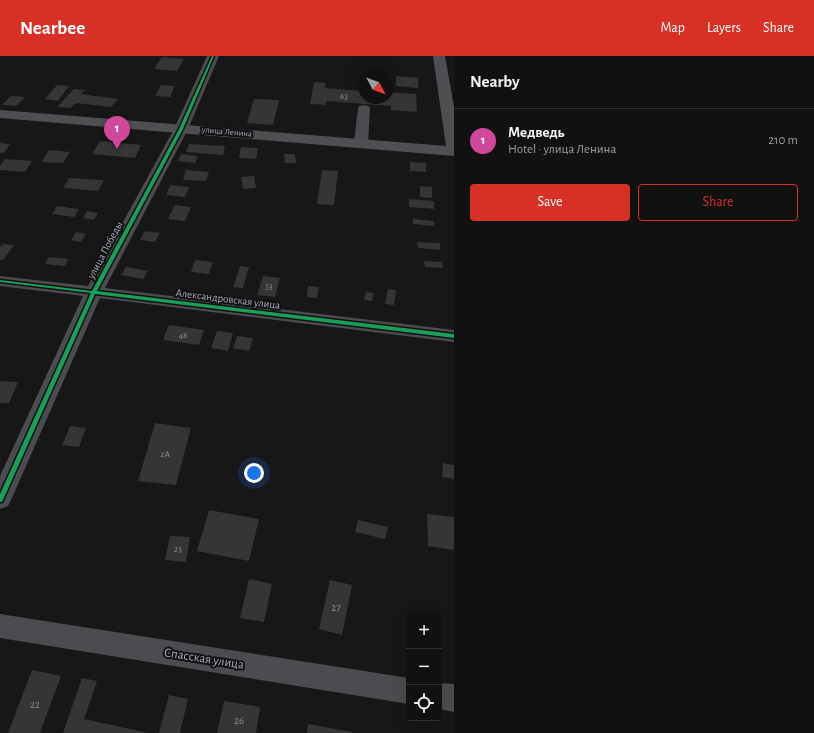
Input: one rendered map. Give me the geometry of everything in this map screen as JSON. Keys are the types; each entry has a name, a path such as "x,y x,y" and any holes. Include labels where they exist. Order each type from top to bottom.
{"main road":[{"path":"440,56 454,150"},
{"name":"улица Ленина","path":"0,114 361,144 454,150"}],"street":[{"name":"улица Победы","path":"0,500 94,292 181,129 213,56"},
{"path":"361,144 364,109"},
{"name":"Александровская улица","path":"0,281 454,336"},
{"name":"Спасская улица","path":"0,626 406,691"},
{"path":"442,696 454,698"}],"building":[{"path":"162,57 184,59 177,71 154,69"},
{"path":"396,76 418,78 418,88 396,86"},
{"path":"314,82 326,83 325,88 358,91 358,103 326,101 326,105 310,104"},
{"path":"57,85 69,86 58,101 45,99"},
{"path":"161,85 175,86 170,97 155,96"},
{"path":"74,89 85,90 81,94 118,99 111,107 76,103 70,108 57,107"},
{"path":"394,92 416,94 417,112 391,110 391,106 365,104 394,104"},
{"path":"11,96 25,97 16,106 2,105"},
{"path":"254,99 279,100 273,125 247,123"},
{"path":"100,141 141,145 135,158 92,154"},
{"path":"0,143 10,144 4,153 0,153"},
{"path":"189,144 225,146 223,155 186,152"},
{"path":"241,147 258,148 256,159 239,158"},
{"path":"49,150 70,152 63,163 42,162"},
{"path":"181,154 198,156 195,163 178,161"},
{"path":"284,154 295,154 296,163 285,163"},
{"path":"5,159 32,161 25,172 0,170 0,166"},
{"path":"410,162 426,163 426,172 410,171"},
{"path":"186,170 209,172 206,181 183,180"},
{"path":"322,170 338,171 334,205 317,204"},
{"path":"254,176 256,188 243,189 241,177"},
{"path":"69,178 104,180 98,191 63,188"},
{"path":"170,185 189,187 185,197 166,195"},
{"path":"420,186 432,187 432,198 420,197"},
{"path":"409,199 434,201 434,209 409,207"},
{"path":"175,205 191,207 185,221 168,219"},
{"path":"57,206 79,209 74,217 52,214"},
{"path":"87,211 98,213 94,220 83,218"},
{"path":"413,219 434,221 434,226 413,224"},
{"path":"145,231 160,233 155,242 140,240"},
{"path":"76,232 86,234 81,242 71,240"},
{"path":"417,242 440,243 440,250 418,248"},
{"path":"2,244 14,245 3,260 0,260 0,247"},
{"path":"49,257 68,259 65,266 45,264"},
{"path":"195,260 213,262 209,274 191,272"},
{"path":"424,261 442,262 443,268 425,267"},
{"path":"240,266 249,267 243,288 233,287"},
{"path":"126,267 148,271 143,279 121,275"},
{"path":"263,276 280,278 275,297 257,295"},
{"path":"308,286 319,287 317,298 307,297"},
{"path":"388,289 396,290 394,305 385,304"},
{"path":"366,292 374,293 372,301 364,300"},
{"path":"169,325 204,330 199,345 163,340"},
{"path":"217,331 233,333 228,351 211,348"},
{"path":"237,336 253,338 249,351 233,348"},
{"path":"0,381 18,382 9,403 0,403"},
{"path":"155,423 191,428 176,485 138,481"},
{"path":"70,426 86,428 79,447 62,445"},
{"path":"443,463 454,465 454,479 442,477"},
{"path":"209,510 259,519 249,561 197,551"},
{"path":"427,514 454,517 454,550 428,546"},
{"path":"358,520 388,527 385,539 355,532"},
{"path":"170,536 190,537 186,562 165,560"},
{"path":"249,579 272,584 264,622 240,618"},
{"path":"330,580 352,585 342,635 319,629"},
{"path":"32,670 61,676 40,733 8,733"},
{"path":"82,678 97,681 84,719 148,733 63,733"},
{"path":"169,695 188,699 180,733 159,733"},
{"path":"224,701 260,707 256,733 217,733"},
{"path":"308,724 352,732 352,733 307,733"}],"cycle path":[{"path":"0,500 94,292 181,129 213,56"},
{"path":"0,281 454,336"}],"place":[{"name":"Медведь","path":"117,149"}]}
